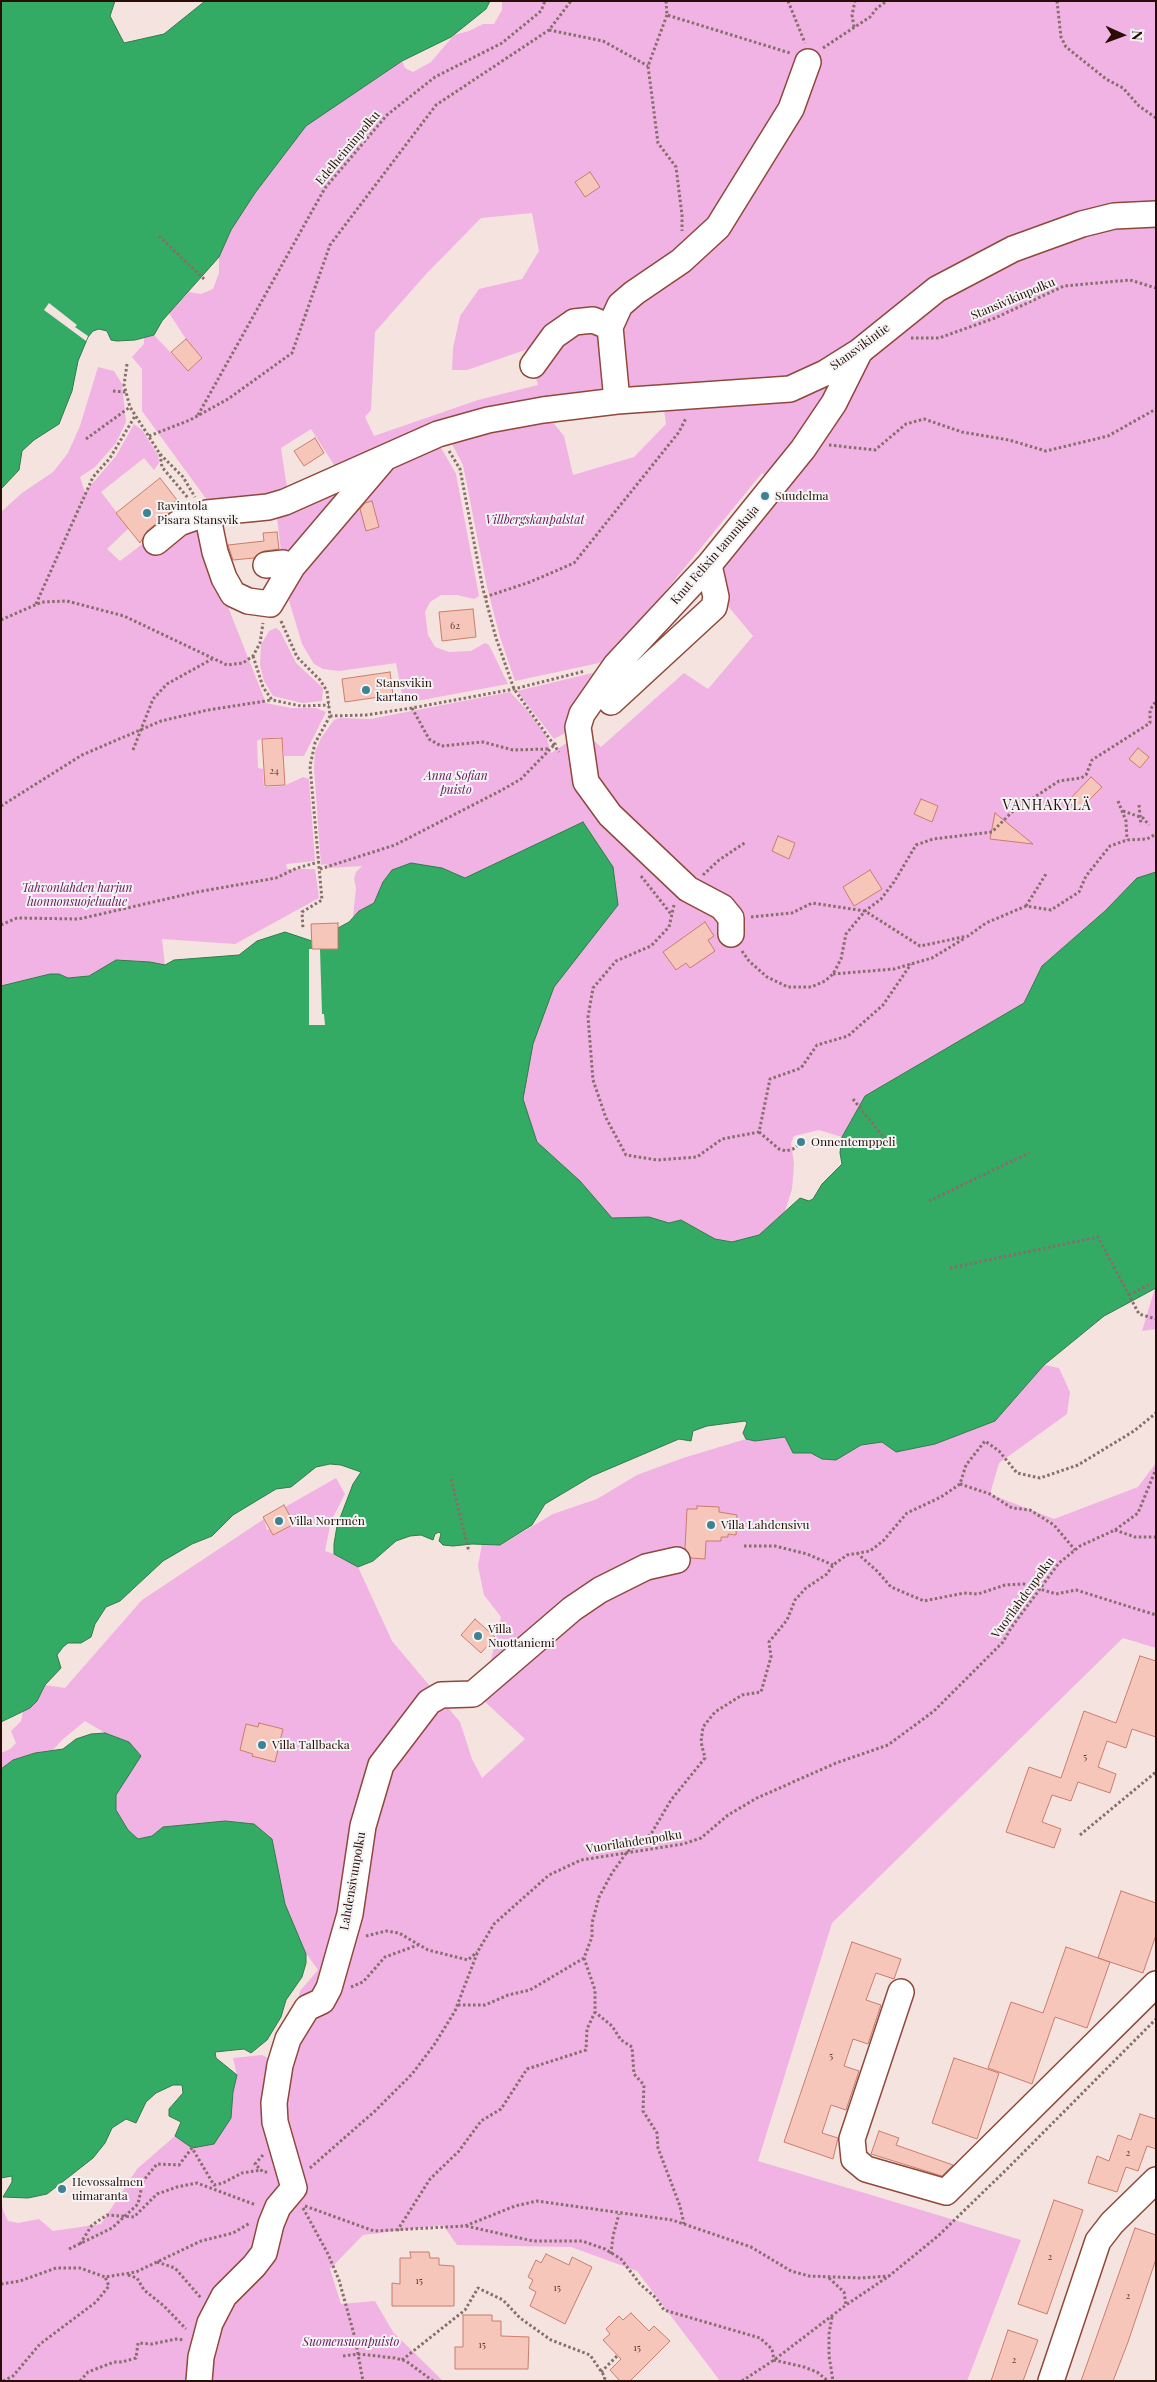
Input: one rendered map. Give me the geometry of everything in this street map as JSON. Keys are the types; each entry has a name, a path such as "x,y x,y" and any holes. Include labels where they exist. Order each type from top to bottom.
{"lane":[{"path":"617,401 610,327 620,305 634,293 681,261 718,227 791,109 808,62"},
{"name":"Stansvikintie","path":"156,542 179,523 205,511 268,507 285,502 387,455 438,434 488,420 542,410 617,401 790,389 825,373 869,344 937,289 1013,249 1082,224 1114,216 1156,214"},
{"path":"533,365 554,336 574,322 593,320 610,327"},
{"name":"Knut Felixin tammikuja","path":"688,889 610,815 586,782 578,727 582,714 601,690 616,665 709,566 806,443 834,403 869,344"},
{"path":"205,511 215,552 224,578 233,594 248,601 270,604 281,560 387,455"},
{"path":"601,690 611,702 714,607 716,597 709,566"},
{"path":"688,889 722,907 731,926"},
{"name":"Lahdensivunpolku","path":"325,1995 350,1914 363,1826 381,1764 429,1702 441,1695 473,1694 572,1609 600,1590 646,1567 677,1560"},
{"path":"901,1992 852,2139 854,2159 866,2169 874,2172 946,2192 1156,1984"},
{"path":"199,2381 200,2343 224,2296 254,2266 264,2253 271,2224 278,2207 294,2188 275,2122 274,2103 280,2065 288,2039 307,2008 322,2000 325,1995"},
{"path":"1051,2381 1098,2241 1112,2223 1156,2180"}],"path":[{"name":"Edelheiminpolku","path":"197,417 325,188 386,115 435,77 502,44 541,11 545,1"},
{"path":"149,436 197,417 228,399 292,353 330,244 436,105 549,30 571,1"},
{"path":"666,1 667,15 648,66 658,143 676,167 682,215 681,261"},
{"path":"788,1 807,47 808,62"},
{"path":"854,26 852,16 855,1"},
{"path":"808,62 824,47 870,17 877,8 887,1"},
{"path":"1057,1 1061,37 1066,47 1106,79 1123,88 1139,106 1156,118"},
{"path":"667,15 782,49 808,62"},
{"path":"549,30 603,40 648,66"},
{"path":"159,236 204,279"},
{"name":"Stansivikinpolku","path":"869,344 939,338 995,318 1064,286 1130,280 1156,288"},
{"path":"127,364 124,385 130,407 160,454 183,477 205,511"},
{"path":"113,391 126,392"},
{"path":"485,596 530,582 574,563 678,432 698,396"},
{"path":"86,439 130,407"},
{"path":"806,443 875,450 906,424 924,419 962,432 1009,440 1046,450 1108,436 1156,409"},
{"path":"35,605 92,477 110,458 135,416"},
{"path":"438,434 460,469 485,596 496,638 514,689 555,744"},
{"path":"160,454 162,467 189,500 205,511"},
{"path":"1,620 42,602 67,601 124,616 227,665 243,663 254,656 260,644 261,630 270,604"},
{"path":"270,604 285,627 297,657 320,680 327,691 329,705 330,716 315,743 310,766 322,900 302,912 303,930"},
{"path":"254,656 263,686 272,700"},
{"path":"133,750 139,730 153,699 167,684 213,659"},
{"path":"330,716 366,715 412,708 514,689 616,665"},
{"path":"1,806 82,754 161,721 208,710 272,700 301,706 329,705"},
{"path":"968,936 920,946 865,911 812,903 792,913 731,926 749,960 767,977 788,986 811,987 825,981 833,974 841,959 846,934 865,911 881,899 916,846 933,839 992,832 1012,812 1059,781 1081,778 1086,775 1092,760 1150,723 1150,710 1156,701"},
{"path":"320,869 395,845 500,791 521,779 548,749 513,750 483,742 441,746 429,739 412,708"},
{"path":"1118,801 1123,811 1127,840"},
{"path":"1139,805 1141,825"},
{"path":"1123,811 1141,817 1149,825"},
{"path":"833,974 894,969 912,964 932,958 986,923 1026,906 1051,910 1071,899 1079,892 1086,876 1110,846 1127,840 1147,839 1156,834"},
{"path":"746,842 719,860 688,889 672,907 669,927 651,946 616,960 593,988 588,1017 593,1080 606,1118 626,1155 657,1160 697,1156 722,1139 759,1132"},
{"path":"1,925 17,918 79,919 197,892 276,878 297,868 319,862"},
{"path":"1026,906 1046,874"},
{"path":"759,1132 770,1079 802,1068 817,1045 848,1036 883,1004 912,964"},
{"path":"853,1099 888,1143"},
{"path":"759,1132 779,1149 786,1151 797,1146"},
{"path":"928,1201 1029,1152"},
{"path":"950,1268 1098,1237 1139,1314 1156,1318"},
{"path":"1129,1295 1152,1283"},
{"path":"458,2004 485,2005 508,1995 530,1990 584,1958 592,1937 592,1923 599,1897 612,1873 626,1852 651,1834 670,1800 704,1758 701,1742 703,1727 714,1712 742,1695 761,1692 771,1657 768,1642 787,1620 795,1600 806,1588 827,1574 833,1565 847,1555 870,1550 883,1541 907,1513 941,1497 960,1484 966,1465 985,1441 999,1450 1017,1473 1040,1478 1078,1466 1134,1431 1156,1413"},
{"name":"Vuorilahdenpolku","path":"294,2188 315,2162 375,2111 412,2074 434,2045 458,2004 478,1951 494,1924 549,1875 581,1860 683,1844 700,1838 728,1815 757,1798 836,1763 888,1745 934,1711 1004,1642 1016,1622 1059,1563 1075,1550 1115,1530 1138,1513 1156,1469"},
{"path":"451,1479 469,1552"},
{"path":"960,1484 990,1494 1012,1508 1030,1510 1054,1524 1075,1550"},
{"path":"1115,1530 1135,1537 1156,1537"},
{"path":"744,1546 775,1546 806,1554 833,1565"},
{"path":"857,1553 891,1587 924,1601 964,1594 978,1594 1006,1585 1024,1584 1056,1594 1076,1590 1156,1615"},
{"path":"1080,1834 1156,1772"},
{"path":"344,1936 361,1938 386,1930 399,1933 428,1950 468,1960 478,1951"},
{"path":"325,1995 344,1991 363,1982 385,1957 419,1945"},
{"path":"397,2231 430,2179 459,2151 481,2121 501,2109 527,2069 586,2050 587,2030 595,2012 595,1990 584,1958"},
{"path":"595,2012 612,2026 621,2040 632,2047 634,2074 644,2085 643,2111 657,2133 658,2148 680,2206 684,2224"},
{"path":"69,2249 112,2228 138,2204 143,2182 157,2164 179,2166 192,2148 214,2184 223,2183 242,2173 260,2170"},
{"path":"79,2244 92,2225 107,2215 134,2218 157,2194 197,2183 230,2194 262,2208"},
{"path":"465,2226 515,2206 537,2201 672,2220 751,2247 791,2271 828,2278 889,2276"},
{"path":"363,2381 359,2354 339,2280 328,2254 302,2205 374,2231 465,2226 532,2241 582,2241 621,2259 640,2284 656,2298 664,2310 760,2338 772,2349 774,2360 817,2372 828,2381"},
{"path":"611,2254 613,2236 619,2214"},
{"path":"1,2284 20,2281 56,2268 80,2268 105,2276 127,2274 201,2241 233,2233 259,2218"},
{"path":"157,2262 175,2268 215,2313"},
{"path":"127,2274 137,2278 144,2290 164,2306 200,2343"},
{"path":"3,2381 13,2376 40,2344 96,2302 109,2286 105,2276"},
{"path":"828,2278 844,2292 846,2305"},
{"path":"402,2360 465,2310 478,2288 503,2300 520,2318 551,2340 590,2355 601,2372 604,2381"},
{"path":"832,2317 829,2334 829,2356 833,2381"},
{"path":"80,2381 88,2372 114,2362 136,2358 138,2342 152,2344 176,2339 200,2343"},
{"path":"343,2356 359,2354 402,2360 433,2381"},
{"path":"601,2372 618,2355"}],"green space":[{"path":"502,1 1156,1 1156,917 1105,910 1042,966 1024,1003 865,1096 842,1137 819,1130 794,1136 791,1143 794,1164 792,1189 785,1211 759,1235 732,1242 715,1239 681,1220 669,1223 649,1217 612,1218 558,1208 501,1182 472,1158 464,1127 506,1001 506,979 489,968 470,969 453,957 417,922 377,922 359,911 353,917 356,888 354,879 356,872 362,866 328,868 327,864 321,865 314,768 315,752 321,738 334,720 340,718 370,719 510,692 546,735 551,753 584,732 601,747 684,673 708,689 753,636 722,599 719,569 784,488 762,473 637,626 613,660 515,681 500,637 487,587 463,465 449,438 493,423 546,414 564,436 573,475 634,457 666,424 663,403 689,401 687,391 543,402 484,413 428,431 336,468 311,429 281,448 287,488 263,494 207,500 142,411 142,369 132,357 144,344 144,338 154,335 188,371 202,358 186,339 169,313 189,292 201,294 213,289 219,273 219,257 231,230 255,193 306,126 402,61 405,68 413,72 431,62 454,35 469,31 483,24 494,24 502,10","holes":["532,213 539,251 522,279 479,289 460,316 453,348 452,370 467,370 528,349 538,385 478,400 374,436 365,417 371,410 375,332 427,273 481,218"]},
{"name":"Tahvonlahden harjun luonnonsuojelualue","path":"98,367 114,371 122,384 126,422 116,443 95,467 80,477 85,492 116,456 134,424 142,430 158,455 159,463 154,470 144,458 101,492 129,528 107,549 120,561 145,542 191,529 198,531 266,703 291,708 316,708 326,712 304,756 284,756 282,737 257,741 258,768 263,769 264,787 284,786 303,777 309,779 315,861 286,864 287,869 315,869 319,898 235,944 162,939 165,966 150,962 116,960 89,976 68,978 59,974 50,974 1,986 1,512 22,493 53,472 68,453 80,426"},
{"path":"439,444 456,474 479,596 474,599 457,595 441,595 430,602 425,612 428,635 435,647 449,652 471,651 485,643 489,645 508,684 406,703 403,699 396,663 339,671 323,669 314,664 302,644 288,597 292,576 385,469"},
{"path":"377,465 282,560 277,517"},
{"path":"276,628 280,631 296,663 323,688 322,701 302,703 273,696 264,681 260,665 261,645 269,631"},
{"path":"605,670 572,729 554,739 517,691"},
{"path":"1155,1288 1156,1329 1142,1331"},
{"name":"Suomensuonpuisto","path":"1044,1365 1059,1368 1070,1392 1067,1414 999,1463 990,1494 1054,1519 1138,1487 1156,1463 1156,1648 1123,1638 832,1923 758,2161 1021,2240 967,2381 720,2381 637,2271 571,2247 457,2245 443,2225 363,2235 330,2269 341,2304 375,2301 393,2332 443,2381 1,2381 1,2202 8,2221 18,2223 39,2219 53,2231 101,2224 137,2169 175,2136 192,2148 231,2118 233,2092 237,2075 233,2058 262,2055 285,2066 300,1991 318,1970 301,1946 285,1904 272,1839 254,1824 225,1821 163,1827 152,1836 138,1839 128,1830 116,1810 116,1794 124,1780 129,1742 105,1733 85,1721 53,1750 13,1760 1,1769 1,1753 10,1749 16,1743 11,1731 21,1721 23,1711 37,1701 45,1685 65,1688 142,1600 264,1519 267,1530 270,1529 273,1535 294,1524 285,1507 336,1478 345,1494 331,1521 325,1551 358,1567 392,1641 460,1722 472,1759 482,1778 525,1739 482,1699 501,1617 484,1595 478,1566 482,1544 501,1545 553,1514 597,1499 637,1475 683,1458 746,1439 755,1441 785,1436 793,1452 811,1453 822,1459 836,1460 861,1445 882,1442 896,1452 935,1444 995,1421"}],"shaded area":[{"path":"1,1 115,1 110,16 124,43 164,34 205,1 490,1 486,9 451,37 402,61 306,126 255,193 231,230 219,257 162,321 154,335 135,340 117,341 111,340 107,331 99,329 93,331 88,337 78,361 72,391 59,424 34,440 22,451 19,470 1,489"},
{"path":"583,822 613,867 618,905 554,987 533,1044 523,1099 537,1142 580,1181 612,1218 649,1217 669,1223 681,1220 715,1239 732,1242 759,1235 800,1198 809,1201 813,1199 822,1184 842,1164 840,1153 842,1137 865,1096 1024,1003 1042,966 1106,910 1137,878 1156,872 1156,1288 1104,1316 1044,1365 995,1421 935,1444 896,1452 882,1442 861,1445 836,1460 822,1459 811,1453 793,1453 785,1437 755,1441 746,1439 743,1433 747,1423 745,1421 707,1426 693,1431 691,1441 679,1439 592,1476 545,1504 532,1525 500,1545 443,1545 439,1541 441,1534 439,1532 435,1534 433,1540 421,1535 410,1536 396,1541 373,1561 358,1567 334,1554 334,1544 337,1526 353,1484 361,1472 341,1465 330,1464 316,1467 291,1487 276,1489 233,1515 212,1536 192,1544 163,1561 120,1601 106,1607 95,1624 91,1637 81,1643 68,1643 57,1655 61,1668 45,1685 37,1701 30,1708 1,1722 1,986 50,974 59,974 68,978 89,976 116,960 165,965 174,960 239,955 257,941 285,932 312,941 312,949 338,948 338,928 349,922 359,911 374,903 383,882 392,870 411,863 442,868 465,878"},
{"path":"105,1733 129,1742 141,1756 116,1795 116,1810 128,1830 138,1839 152,1836 163,1827 225,1821 254,1824 272,1839 285,1904 306,1954 306,1963 302,1977 286,2000 281,2017 267,2040 251,2053 244,2049 215,2052 216,2058 237,2075 233,2092 231,2118 214,2144 192,2148 175,2136 181,2122 169,2116 169,2109 183,2093 182,2085 173,2085 156,2093 146,2102 136,2123 126,2119 112,2128 105,2143 93,2158 47,2194 28,2198 3,2197 12,2182 12,2176 1,2178 1,1769 13,1760 35,1753 63,1749 76,1739 91,1734"}],"pier":[{"path":"49,303 77,325 75,327 88,336 86,341 44,310"},
{"path":"309,949 320,949 322,1014 324,1014 325,1025 309,1025"}],"building":[{"path":"590,172 600,187 585,197 575,182"},
{"path":"186,339 202,358 188,371 171,352"},
{"path":"315,438 324,453 304,466 294,451"},
{"name":"Ravintola Pisara Stansvik","path":"160,478 177,500 170,505 174,509 147,531 140,543 116,513"},
{"path":"372,501 379,527 366,531 360,509 365,503"},
{"path":"277,532 279,549 264,551 254,558 233,560 228,545 264,541 263,533"},
{"path":"473,609 476,637 442,641 439,612"},
{"name":"Stansvikin kartano","path":"390,672 393,695 345,702 342,679"},
{"path":"282,738 285,785 265,786 262,739"},
{"path":"1138,748 1149,757 1140,768 1129,759"},
{"path":"1091,777 1102,787 1078,811 1068,801"},
{"path":"921,799 938,806 932,822 914,814"},
{"path":"995,813 1033,844 990,839"},
{"path":"778,836 795,843 789,859 772,851"},
{"path":"870,870 882,889 854,906 843,887"},
{"path":"705,922 714,936 708,940 715,951 690,968 686,963 676,970 663,952"},
{"path":"338,923 338,949 312,949 311,924"},
{"name":"Villa Norrmén","path":"284,1505 294,1524 273,1535 263,1517"},
{"name":"Villa Lahdensivu","path":"697,1506 719,1507 719,1512 737,1515 736,1535 728,1534 728,1537 721,1537 721,1541 706,1541 705,1559 691,1558 685,1548 687,1509 697,1509"},
{"name":"Villa Nuottaniemi","path":"475,1619 495,1637 481,1653 461,1635"},
{"path":"1140,1656 1156,1661 1156,1737 1132,1729 1126,1748 1107,1741 1098,1767 1116,1774 1110,1793 1078,1782 1071,1801 1052,1795 1042,1822 1061,1829 1054,1848 1006,1832 1029,1767 1061,1778 1084,1711 1116,1723"},
{"name":"Villa Tallbacka","path":"259,1723 283,1729 275,1762 252,1756 253,1754 240,1750 246,1724 258,1727"},
{"path":"1121,1891 1156,1903 1156,1935 1143,1973 1098,1958"},
{"path":"852,1942 901,1959 894,1979 876,1973 866,2000 881,2005 868,2044 853,2039 844,2066 859,2071 846,2110 831,2105 822,2133 838,2138 833,2159 784,2142"},
{"path":"1066,1947 1110,1962 1087,2028 1055,2017 1032,2084 988,2068 1011,2002 1043,2013"},
{"path":"954,2058 999,2073 977,2139 932,2123"},
{"path":"1140,2114 1156,2119 1156,2149 1147,2146 1138,2171 1126,2167 1117,2192 1088,2183 1097,2156 1109,2161 1118,2135 1131,2140"},
{"path":"879,2131 899,2138 896,2145 953,2165 942,2176 871,2154"},
{"path":"1054,2200 1083,2210 1047,2314 1018,2304"},
{"path":"1135,2228 1156,2235 1156,2259 1128,2342 1113,2381 1081,2381"},
{"path":"410,2252 429,2252 430,2258 439,2258 439,2265 454,2266 454,2306 392,2306 392,2283 400,2284 400,2258 411,2258"},
{"path":"546,2254 569,2265 572,2257 592,2267 565,2324 530,2306 536,2292 529,2288 533,2280 528,2277 536,2260 541,2263"},
{"path":"631,2313 649,2331 654,2326 670,2341 630,2381 620,2381 610,2370 621,2359 603,2340 610,2334 606,2329 619,2316 623,2320"},
{"path":"463,2315 492,2315 492,2321 501,2321 501,2336 529,2337 528,2369 455,2369 455,2347 463,2347"},
{"path":"1008,2330 1038,2340 1023,2381 991,2381"}],"place":[{"name":"Suudelma","path":"765,496"},
{"name":"Ravintola Pisara Stansvik","path":"147,513"},
{"name":"Stansvikin kartano","path":"366,690"},
{"name":"Onnentemppeli","path":"801,1142"},
{"name":"Villa Norrmén","path":"279,1521"},
{"name":"Villa Lahdensivu","path":"711,1525"},
{"name":"Villa Nuottaniemi","path":"478,1636"},
{"name":"Villa Tallbacka","path":"262,1745"},
{"name":"Hevossalmen uimaranta","path":"62,2189"}],"district":[{"name":"VANHAKYLÄ","path":"1047,806"}],"park label":[{"name":"Villbergskanpalstat","path":"535,520"},
{"name":"Anna Sofian puisto","path":"456,783"}]}
